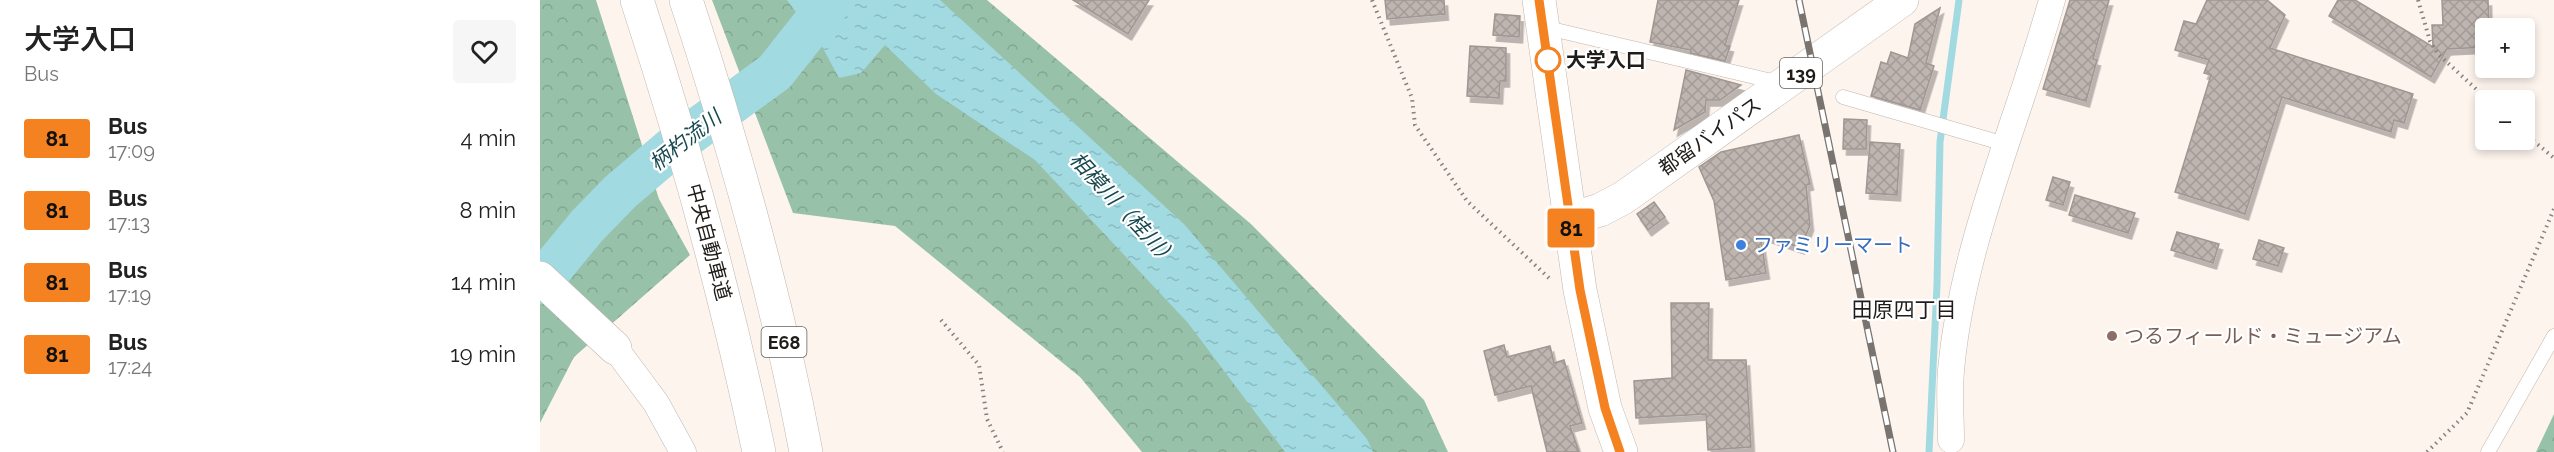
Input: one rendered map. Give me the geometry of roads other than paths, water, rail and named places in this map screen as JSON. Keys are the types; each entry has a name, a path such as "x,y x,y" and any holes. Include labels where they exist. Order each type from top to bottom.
{"main road":[{"name":"中央自動車道","path":"637,0 677,122 713,255 759,452"},
{"name":"E68","path":"686,0 720,102 757,232 790,367 806,452"},
{"name":"都留バイパス","path":"1570,219 1599,210 1623,198 1902,0"},
{"path":"1541,14 1580,290 1605,408 1620,452"},
{"path":"540,278 615,348"}],"street":[{"path":"1951,440 1951,372 1960,307 2005,144 2052,0"},
{"path":"615,348 656,403 683,452"}],"lane":[{"path":"1541,14 1783,84"},
{"path":"1842,97 2005,144"},
{"path":"2488,452 2554,336"}],"water":[{"name":"相模川（桂川）","path":"787,0 940,0 1184,224 1367,439 1373,452 1285,452 1188,323 1035,160 936,94 885,45 861,73 839,78 825,52"}],"waterway":[{"name":"柄杓流川","path":"540,283 587,226 620,192 679,142 775,72 832,0"},
{"path":"1929,452 1937,285 1940,142 1959,0"}],"railway":[{"path":"1799,0 1893,452"}],"place":[{"name":"大学入口","path":"1548,60"},
{"name":"ファミリーマート","path":"1741,245"},
{"name":"つるフィールド・ミュージアム","path":"2112,336"}],"district":[{"name":"田原四丁目","path":"1904,309"}]}
